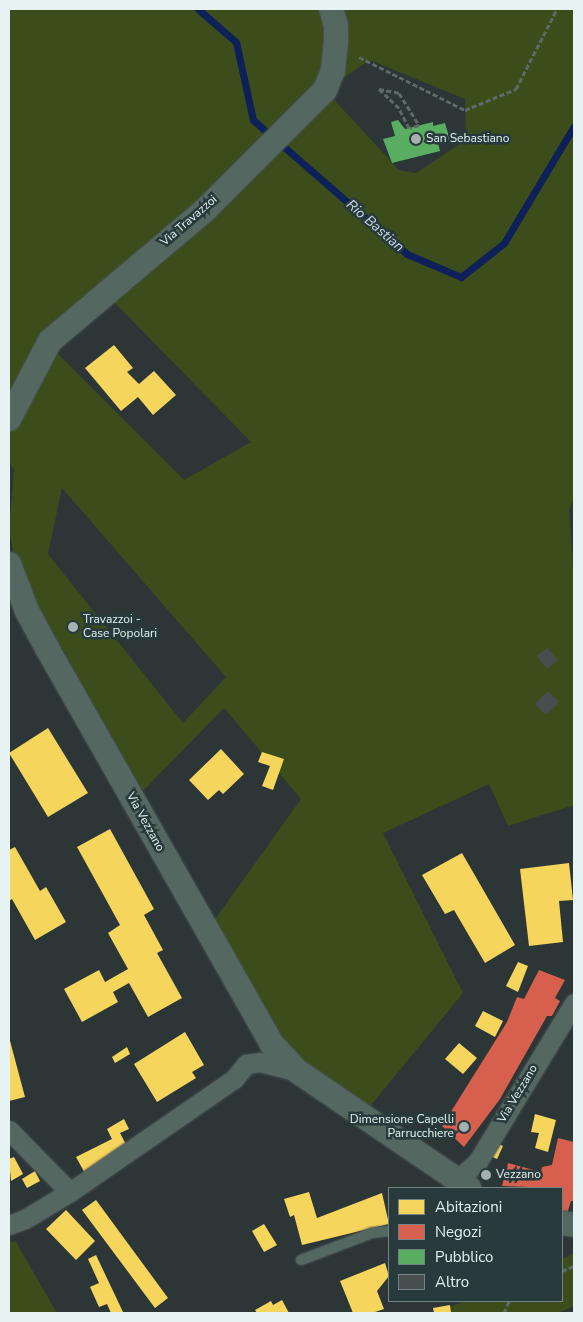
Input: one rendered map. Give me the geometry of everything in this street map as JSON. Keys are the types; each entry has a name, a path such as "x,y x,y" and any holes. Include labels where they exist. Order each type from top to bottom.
{"street":[{"name":"Via Travazzoi","path":"9,419 50,341 206,209 325,90 330,76 334,17"},
{"name":"Via Vezzano","path":"9,564 27,610 47,648 248,1005 272,1044 297,1071 424,1156 465,1186 478,1161 574,1003"},
{"name":"Via Vezzano","path":"9,1225 25,1219 70,1192 234,1079 246,1064 260,1062 297,1071"},
{"path":"9,1130 70,1192"}],"lane":[{"path":"302,1260 372,1233 388,1231"}],"path":[{"path":"334,17 362,60 432,90 465,110 516,88 556,9"},
{"path":"379,89 399,93 409,109 419,125 409,128 399,108 379,89"}],"green space":[{"path":"9,9 574,9 574,498 569,510 574,580 574,805 508,826 489,784 383,833 463,993 367,1110 291,1050 213,922 301,799 224,708 143,791 16,568 9,529 14,470 9,462","holes":["370,60 465,99 466,140 416,173 399,170 325,90","111,299 251,442 184,480 53,349","62,488 226,677 183,723 48,554"]},
{"path":"9,1241 16,1242 57,1313 9,1313"},
{"path":"574,1253 574,1306 558,1313 436,1313 463,1302 563,1302 563,1258"}],"building: Abitazioni":[{"path":"114,345 133,368 127,372 139,384 154,371 176,395 153,415 138,397 121,411 85,368"},
{"path":"48,728 88,793 48,817 9,753"},
{"path":"221,749 244,774 223,794 219,790 208,800 189,780"},
{"path":"262,752 284,759 273,790 262,786 270,766 258,762"},
{"path":"110,829 154,909 144,915 163,950 157,953 182,998 148,1017 129,983 113,992 118,1002 82,1022 64,989 99,970 105,982 128,969 108,933 120,925 77,847"},
{"path":"15,847 40,891 46,887 66,922 35,940 12,899 9,901 9,850"},
{"path":"462,853 515,945 485,963 454,910 445,914 422,875"},
{"path":"569,863 573,900 559,901 563,942 529,946 520,869"},
{"path":"518,962 528,966 518,992 506,986"},
{"path":"483,1011 503,1021 495,1037 475,1026"},
{"path":"185,1032 204,1065 192,1072 196,1078 157,1102 134,1064"},
{"path":"9,1037 25,1097 9,1101"},
{"path":"459,1043 477,1058 463,1074 445,1059"},
{"path":"127,1047 130,1054 115,1063 112,1057"},
{"path":"535,1114 556,1120 548,1152 535,1148 539,1133 531,1132"},
{"path":"124,1119 129,1129 120,1133 130,1152 87,1177 76,1157 112,1139 107,1129"},
{"path":"497,1143 503,1146 497,1159 490,1156"},
{"path":"14,1157 23,1174 11,1181 9,1159"},
{"path":"35,1171 40,1181 27,1188 22,1179"},
{"path":"309,1192 317,1218 382,1193 388,1224 302,1245 294,1215 290,1217 284,1199"},
{"path":"96,1200 168,1298 155,1308 82,1210"},
{"path":"66,1210 95,1241 76,1260 46,1229"},
{"path":"264,1224 277,1245 264,1252 252,1231"},
{"path":"96,1255 123,1312 111,1313 107,1304 99,1307 90,1287 99,1283 88,1259"},
{"path":"385,1263 388,1277 377,1291 384,1309 372,1313 353,1313 340,1281"},
{"path":"282,1300 289,1313 257,1313 255,1310 271,1301 273,1305"},
{"path":"450,1305 451,1313 434,1313 433,1308"}],"building: Negozi":[{"path":"539,970 565,980 555,998 560,1001 552,1016 547,1016 500,1099 464,1147 442,1126 507,1022 517,997 524,999"},
{"path":"558,1138 574,1142 574,1201 571,1201 567,1214 563,1213 563,1187 502,1186 508,1163 541,1172 542,1167 552,1165"}],"building: Pubblico":[{"name":"San Sebastiano","path":"398,120 405,129 433,122 433,126 445,123 450,140 438,143 440,151 392,163 383,139 395,136 391,122"}],"building: Altro":[{"path":"547,648 558,660 547,669 537,656"},
{"path":"548,691 559,702 546,715 535,704"}],"waterway":[{"name":"Rio Bastian","path":"198,9 236,42 253,120 407,254 461,277 504,243 574,126"}],"place":[{"name":"San Sebastiano","path":"416,139"},
{"name":"Travazzoi - Case Popolari","path":"73,627"},
{"name":"Dimensione Capelli Parrucchiere","path":"464,1127"},
{"name":"Vezzano","path":"486,1175"}]}
